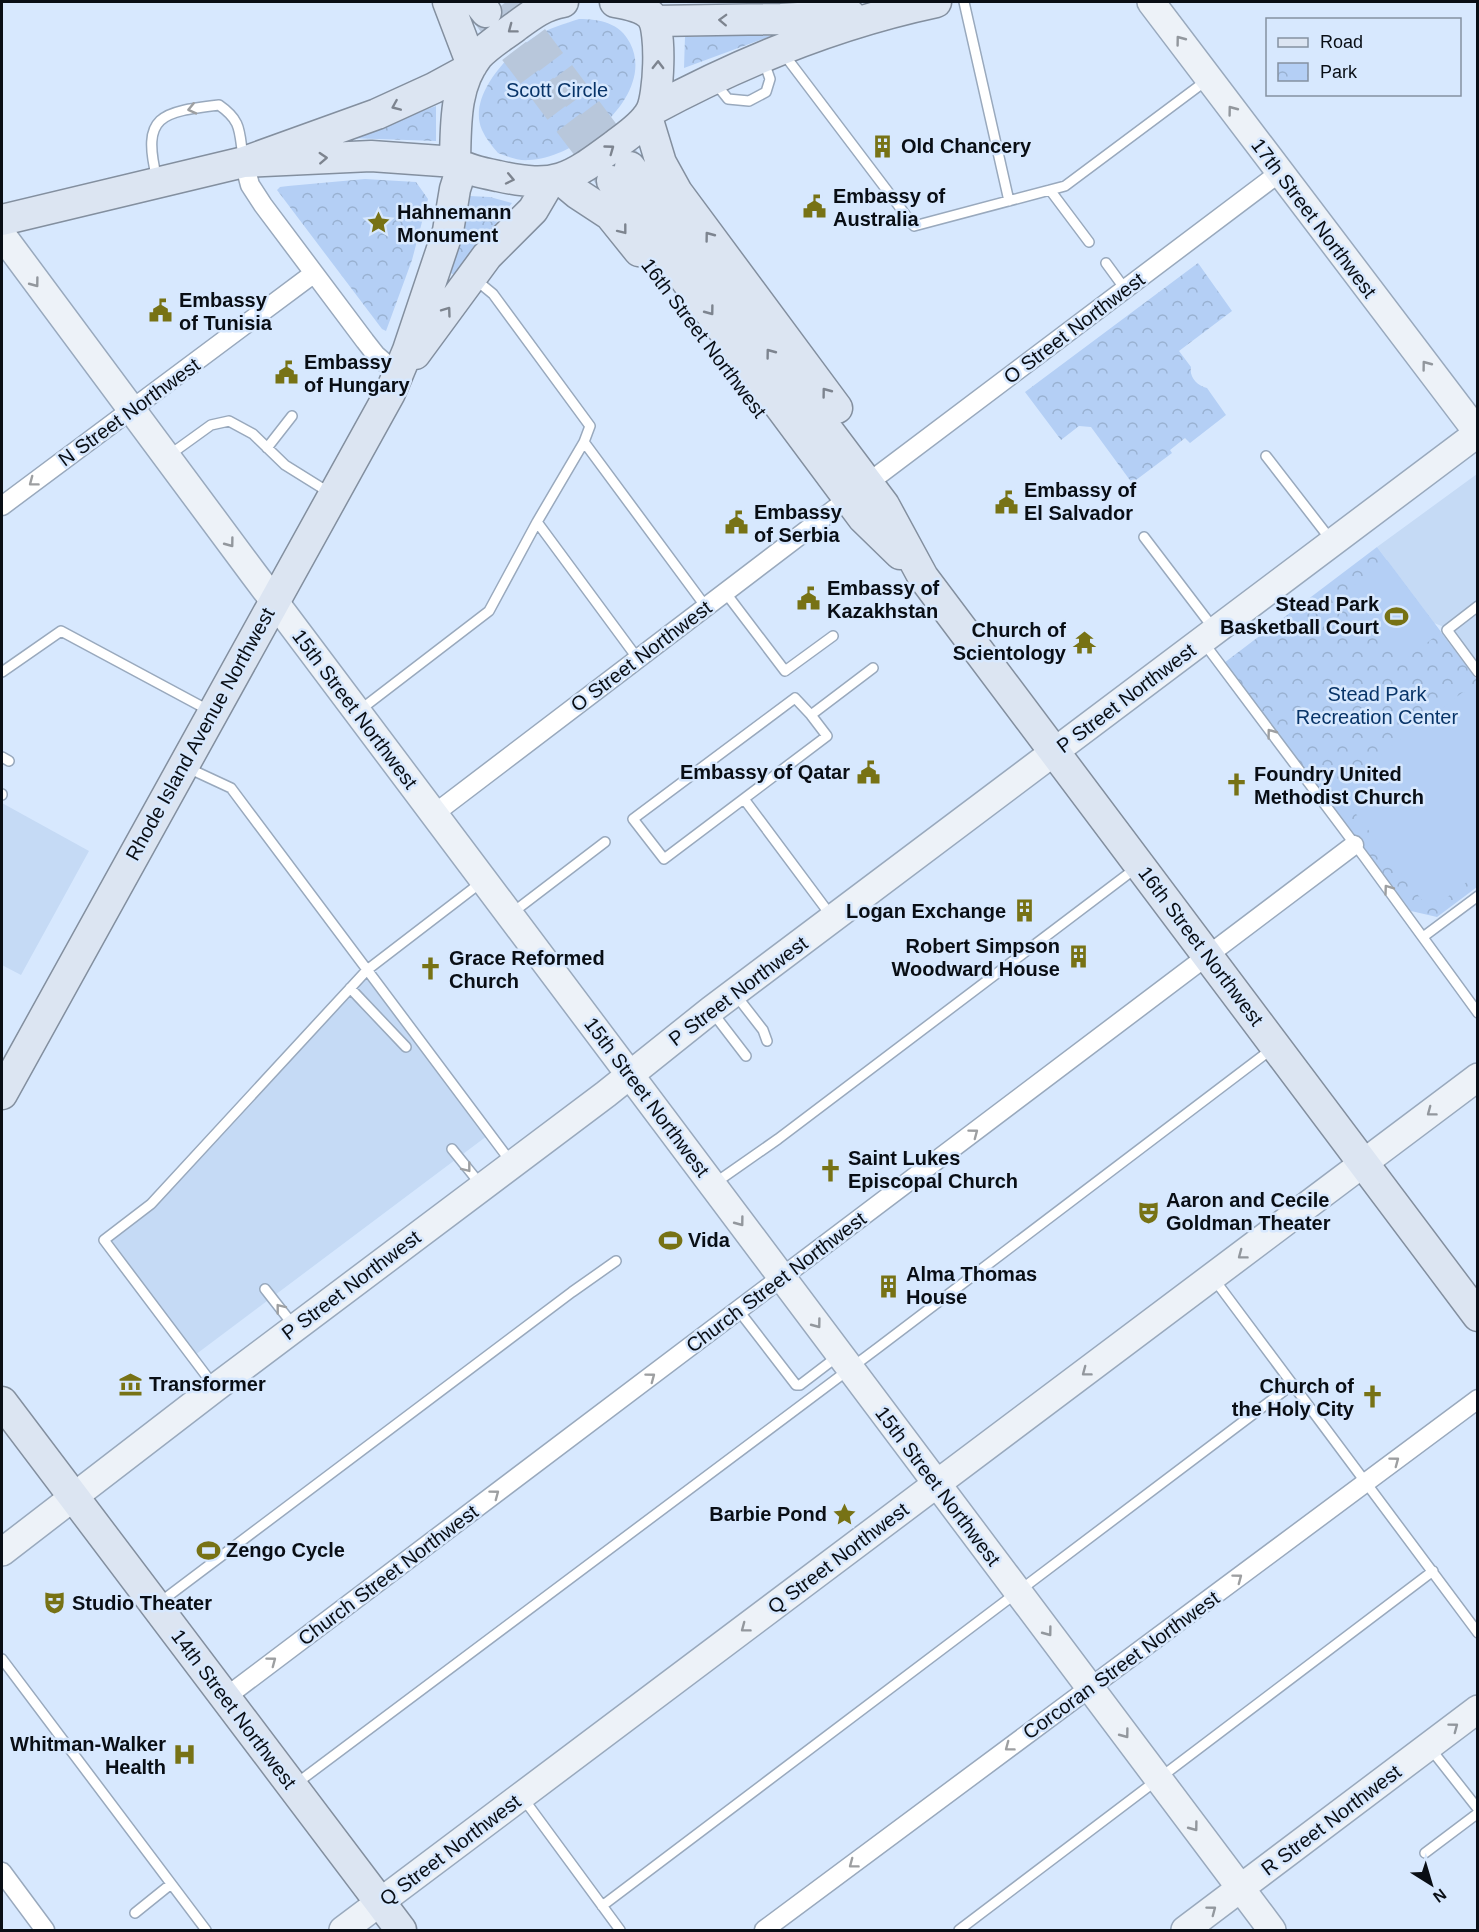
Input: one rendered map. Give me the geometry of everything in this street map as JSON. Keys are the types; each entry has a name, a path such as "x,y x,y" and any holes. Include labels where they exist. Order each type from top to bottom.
{"main road":[{"path":"448,2 471,67"},
{"path":"2,220 244,162 377,114 434,88 471,67 486,48 530,16 553,3 563,2"},
{"path":"615,2 653,12 782,19 936,2"},
{"name":"17th Street Northwest","path":"1151,2 1478,433"},
{"path":"244,162 371,156 458,165 520,181 555,180 579,172 627,136 650,113 712,80 876,8"},
{"path":"650,113 658,73 658,41 653,12"},
{"name":"Rhode Island Avenue Northwest","path":"399,375 448,231 458,165 457,108 471,67"},
{"name":"16th Street Northwest","path":"650,113 661,163 671,183 836,406 858,491"},
{"name":"16th Street Northwest","path":"621,174 858,491"},
{"name":"Rhode Island Avenue Northwest","path":"2,1094 399,375 487,256 533,210 555,180"},
{"name":"16th Street Northwest","path":"555,180 618,223 784,445 884,505 923,577 1478,1316"},
{"name":"15th Street Northwest","path":"6,251 131,410 1272,1930"},
{"name":"P Street Northwest","path":"2,1552 711,1010 1478,433"},
{"name":"Q Street Northwest","path":"343,1930 1478,1077"},
{"name":"14th Street Northwest","path":"2,1402 400,1930"},
{"name":"R Street Northwest","path":"1185,1930 1478,1709"}],"street":[{"path":"244,162 254,193 376,355 399,375"},
{"name":"O Street Northwest","path":"434,814 1279,172"},
{"name":"N Street Northwest","path":"2,506 313,274"},
{"name":"Church Street Northwest","path":"226,1697 1354,845"},
{"name":"Corcoran Street Northwest","path":"764,1930 1478,1399"},
{"path":"2,1872 45,1930"}],"lane":[{"path":"964,2 1009,201"},
{"path":"772,53 914,226 1065,186 1209,79"},
{"path":"158,182 150,139 154,127 165,116 199,107 219,105 232,113 237,124 244,162"},
{"path":"1050,190 1089,242"},
{"path":"1106,264 1125,289"},
{"path":"357,712 489,611 584,442 590,426 493,294 471,277"},
{"path":"267,448 292,416"},
{"path":"166,458 211,425 229,421 253,434 285,465 333,495"},
{"path":"584,442 706,607"},
{"path":"1266,456 1332,542"},
{"path":"537,522 638,659"},
{"path":"1144,537 1209,636 1354,845 1478,1013"},
{"path":"725,592 785,671 833,636"},
{"path":"1478,606 1447,630 1478,672"},
{"path":"2,672 60,631 212,712"},
{"path":"811,715 873,668"},
{"path":"795,698 811,715 827,736 664,859 633,819 795,698"},
{"path":"183,766 231,788 512,1163"},
{"path":"744,799 833,918"},
{"path":"510,915 605,842"},
{"path":"713,1185 1140,865"},
{"path":"215,1388 104,1240 151,1204 367,970 484,880"},
{"path":"1423,937 1478,896"},
{"path":"350,988 406,1047"},
{"path":"734,993 762,1030 767,1041"},
{"path":"711,1010 746,1056"},
{"path":"292,1786 845,1362 1275,1046"},
{"path":"452,1149 482,1186"},
{"path":"156,1606 616,1261"},
{"path":"1212,1277 1478,1633"},
{"path":"265,1289 295,1328"},
{"path":"739,1311 796,1385 845,1362"},
{"path":"602,1906 1293,1384"},
{"path":"959,1930 1433,1571"},
{"path":"2,1659 206,1930"},
{"path":"1425,1853 1478,1811 1429,1746"},
{"path":"521,1796 620,1930"},
{"path":"135,1913 171,1884"}],"shaded area":[{"path":"1477,474 1477,663 1454,631 1434,623 1377,547"},
{"path":"2,803 89,851 21,975 2,965"},
{"path":"366,978 487,1136 195,1355 110,1242 155,1208"}],"green space":[{"name":"Scott Circle","path":"579,19 609,24 621,31 630,43 635,63 632,83 623,103 608,121 569,149 548,157 529,160 498,153 482,130 479,117 480,103 493,76 525,43 551,28"},
{"path":"771,36 684,68 685,37"},
{"path":"436,106 436,141 348,138"},
{"path":"365,179 416,182 428,199 412,260 386,331 382,329 277,190 288,186"},
{"path":"469,196 490,197 512,203 455,276 451,273"},
{"path":"1198,263 1232,311 1179,351 1191,367 1194,380 1207,388 1226,415 1190,443 1185,438 1170,450 1172,453 1132,483 1091,427 1079,426 1061,440 1025,392"},
{"name":"Stead Park Recreation Center","path":"1377,547 1477,680 1477,887 1437,917 1411,911 1224,663"},
{"name":"Stead Park Basketball Court","path":"1387,560 1441,632 1401,663 1346,591"},
{"path":"1463,692 1470,693 1477,704 1477,874 1436,906 1424,903 1340,793 1347,780"}],"tunnel":[{"path":"506,2 630,167"},
{"path":"487,15 612,180"}],"place":[{"name":"Old Chancery","path":"883,146"},
{"name":"Embassy of Australia","path":"815,207"},
{"name":"Hahnemann Monument","path":"379,223"},
{"name":"Embassy of Tunisia","path":"161,311"},
{"name":"Embassy of Hungary","path":"286,373"},
{"name":"Embassy of El Salvador","path":"1006,502"},
{"name":"Embassy of Serbia","path":"736,523"},
{"name":"Embassy of Kazakhstan","path":"809,599"},
{"name":"Stead Park Basketball Court","path":"1397,616"},
{"name":"Church of Scientology","path":"1084,642"},
{"name":"Embassy of Qatar","path":"868,772"},
{"name":"Foundry United Methodist Church","path":"1236,785"},
{"name":"Logan Exchange","path":"1024,911"},
{"name":"Robert Simpson Woodward House","path":"1078,957"},
{"name":"Grace Reformed Church","path":"431,969"},
{"name":"Saint Lukes Episcopal Church","path":"830,1170"},
{"name":"Aaron and Cecile Goldman Theater","path":"1148,1212"},
{"name":"Vida","path":"670,1240"},
{"name":"Alma Thomas House","path":"888,1286"},
{"name":"Transformer","path":"131,1384"},
{"name":"Church of the Holy City","path":"1372,1397"},
{"name":"Barbie Pond","path":"845,1514"},
{"name":"Zengo Cycle","path":"208,1550"},
{"name":"Studio Theater","path":"54,1603"},
{"name":"Whitman-Walker Health","path":"184,1755"}]}
